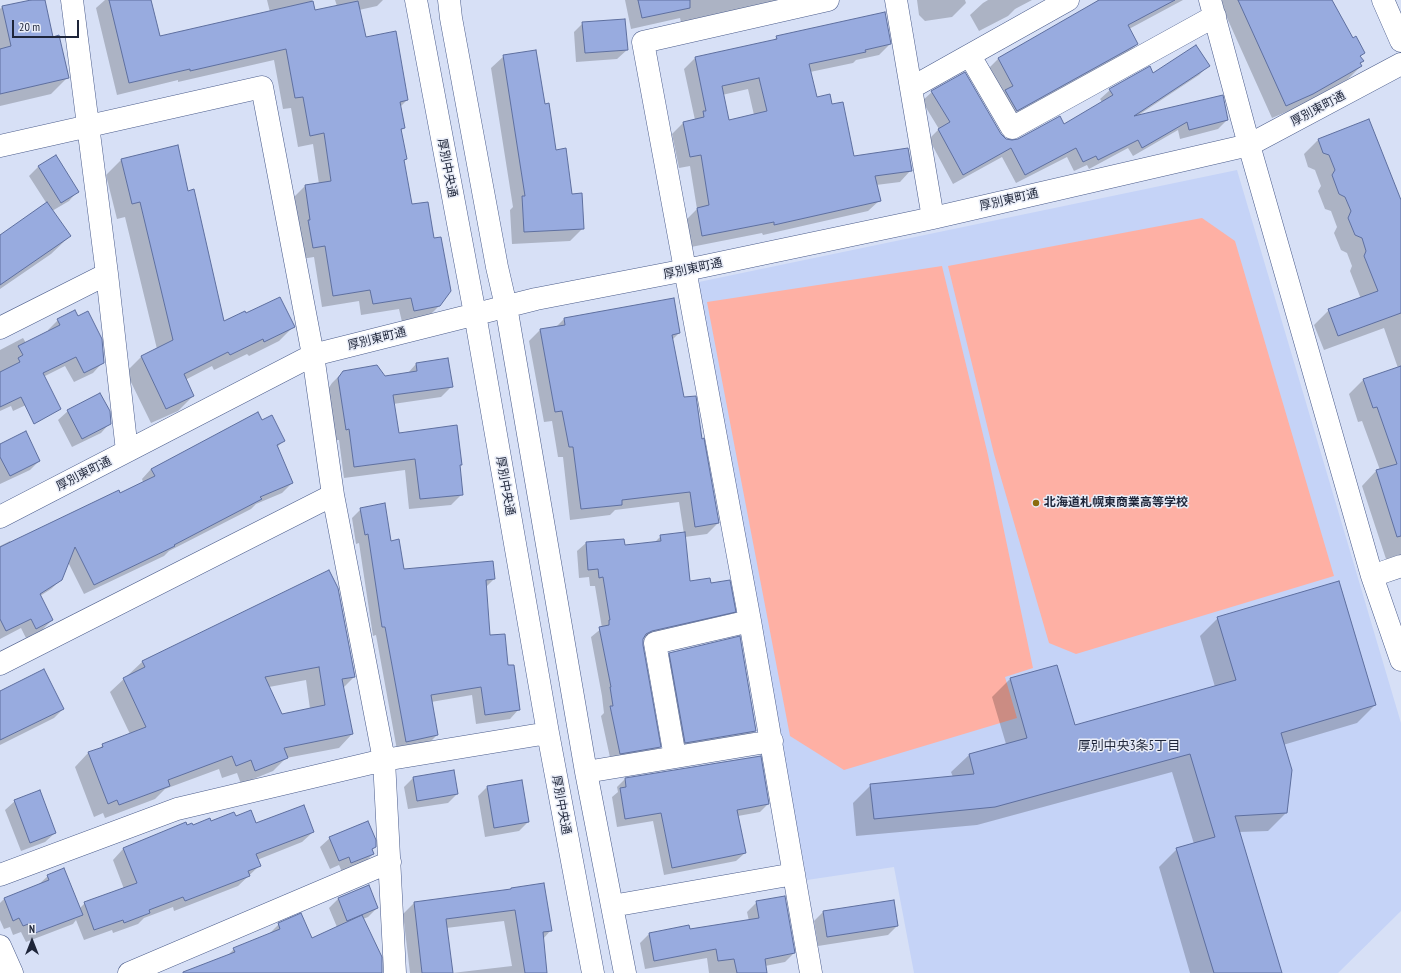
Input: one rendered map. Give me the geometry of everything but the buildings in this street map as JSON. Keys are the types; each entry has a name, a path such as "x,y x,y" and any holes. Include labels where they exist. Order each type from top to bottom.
{"street":[{"path":"72,0 107,274 127,452"},
{"name":"厚別中央通","path":"416,0 475,314 548,733 593,973"},
{"path":"449,0 484,197 506,306 586,772 625,973"},
{"path":"811,973 772,741 643,42 828,0"},
{"path":"896,0 933,218"},
{"path":"911,88 1068,0"},
{"path":"1383,0 1401,41"},
{"path":"970,56 1012,128 1212,8 1249,145 1372,576 1401,660"},
{"name":"厚別東町通","path":"0,517 313,355 536,299 686,270 933,218 1249,145 1401,64"},
{"path":"0,146 262,87 313,355 333,495 384,760 395,973"},
{"path":"0,328 107,274"},
{"path":"0,664 333,495"},
{"path":"1372,576 1401,566"},
{"path":"676,757 655,643 750,621"},
{"path":"0,875 177,809 384,760 548,733"},
{"path":"586,772 772,741"},
{"path":"129,973 390,862"},
{"path":"612,906 794,874"},
{"path":"0,946 12,973"}],"shaded area":[{"name":"北海道札幌東商業高等学校","path":"1237,170 1401,723 1401,911 1338,973 914,973 894,867 807,880 694,283"},
{"path":"1202,218 1235,241 1334,576 1076,654 1049,643 994,454 948,266"},
{"path":"942,266 988,455 1033,668 1005,677 1017,718 844,770 790,736 707,302"}],"place":[{"name":"北海道札幌東商業高等学校","path":"1036,503"}],"district":[{"name":"厚別中央3条5丁目","path":"1129,746"}]}
